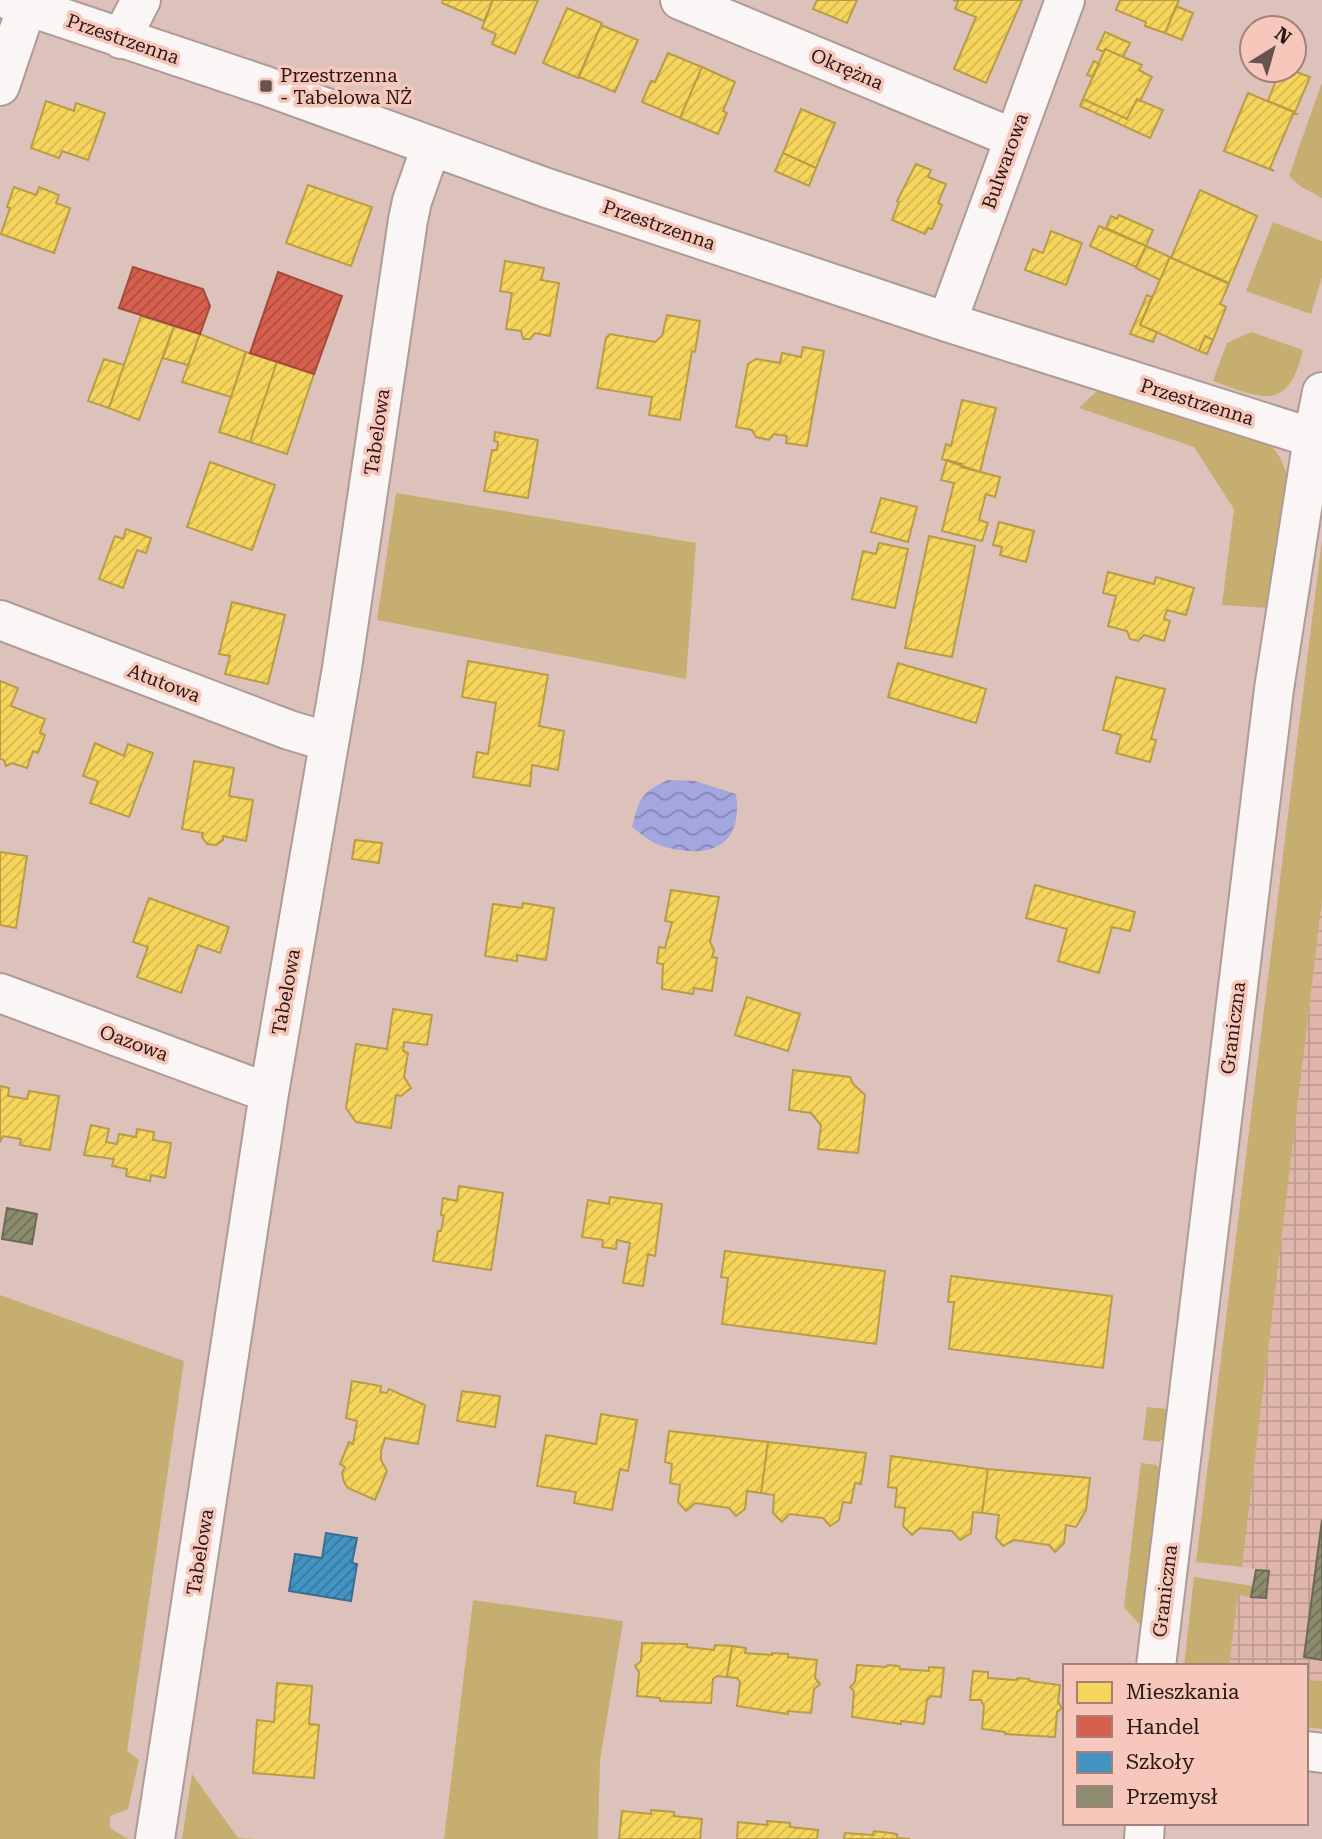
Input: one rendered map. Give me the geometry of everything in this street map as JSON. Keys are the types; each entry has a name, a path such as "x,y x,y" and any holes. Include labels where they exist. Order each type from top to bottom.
{"street":[{"path":"121,39 141,0"},
{"name":"Okrężna","path":"680,0 1013,138"},
{"name":"Bulwarowa","path":"947,323 1065,0"},
{"path":"0,86 18,3"},
{"name":"Przestrzenna","path":"18,3 266,86 430,147 947,323 1313,438"},
{"name":"Tabelowa","path":"155,1839 269,1093 329,742 408,220 430,147"},
{"name":"Graniczna","path":"1156,1664 1274,689 1322,392"},
{"name":"Atutowa","path":"0,620 289,730 329,742"},
{"name":"Oazowa","path":"0,993 269,1093"}],"shaded area":[{"path":"1322,82 1322,198 1300,186 1289,176"},
{"path":"1273,222 1322,241 1322,277 1311,314 1246,291"},
{"path":"1251,332 1303,350 1297,370 1281,392 1259,396 1213,381 1227,343"},
{"path":"1099,389 1264,442 1276,452 1287,475 1268,608 1222,605 1234,509 1194,447 1079,408"},
{"path":"396,493 696,543 686,679 377,620"},
{"path":"1322,539 1322,901 1242,1567 1196,1562"},
{"path":"1322,901 1322,1681 1308,1680 1308,1664 1229,1664 1238,1595 1266,1598 1269,1571 1242,1567"},
{"path":"0,1295 184,1361 127,1751 139,1760 128,1809 110,1816 110,1828 128,1839 0,1839"},
{"path":"1147,1407 1167,1409 1171,1413 1168,1436 1159,1442 1143,1440"},
{"path":"1141,1463 1156,1465 1163,1472 1145,1624 1138,1623 1124,1607"},
{"path":"1194,1577 1253,1586 1251,1597 1238,1595 1229,1664 1184,1664"},
{"path":"473,1600 623,1621 600,1760 598,1839 444,1839"},
{"path":"1308,1680 1322,1681 1322,1729 1308,1727"},
{"path":"192,1774 238,1838 255,1839 182,1839"}],"water":[{"path":"668,780 695,781 736,794 737,813 734,828 727,839 706,850 676,849 656,844 632,827 642,798"}],"building: Mieszkania":[{"path":"443,0 493,0 484,21 442,3"},
{"path":"493,0 538,0 515,54 492,44 496,34 482,28"},
{"path":"817,0 857,0 847,23 813,9"},
{"path":"953,0 1022,0 986,83 954,69 976,17 955,9 958,2"},
{"path":"1120,0 1179,0 1165,33 1145,26 1146,22 1116,10"},
{"path":"1176,6 1193,13 1182,40 1165,33"},
{"path":"567,8 602,23 578,78 543,63"},
{"path":"601,25 638,40 615,92 579,77"},
{"path":"1105,32 1130,43 1123,57 1105,49 1104,52 1097,49"},
{"path":"1105,49 1142,65 1139,70 1152,77 1127,119 1083,99"},
{"path":"668,53 702,67 680,118 642,102 651,81 655,82"},
{"path":"1094,61 1099,64 1093,77 1087,75"},
{"path":"702,67 735,82 723,111 727,113 718,134 680,118"},
{"path":"1275,84 1307,84 1295,112 1268,101"},
{"path":"1248,93 1298,114 1293,114 1270,168 1274,171 1224,151"},
{"path":"1083,99 1127,119 1137,99 1163,110 1150,138 1080,106"},
{"path":"46,101 74,111 76,103 105,113 88,160 62,151 59,158 31,148"},
{"path":"801,109 835,123 816,168 783,153"},
{"path":"783,153 816,168 809,186 775,171"},
{"path":"916,164 931,170 928,177 946,184 938,203 942,205 932,229 928,228 925,234 892,220 899,202 897,201"},
{"path":"308,185 372,207 351,266 286,243"},
{"path":"14,187 36,195 39,187 59,195 56,203 70,208 54,253 1,234"},
{"path":"1200,190 1257,216 1229,283 1171,258"},
{"path":"1119,215 1153,230 1146,246 1106,228 1111,216 1117,219"},
{"path":"1099,226 1146,246 1136,267 1090,246"},
{"path":"1051,231 1082,243 1066,285 1025,270 1033,249 1043,253"},
{"path":"1146,246 1170,257 1160,280 1136,268"},
{"path":"1170,257 1229,284 1220,304 1226,307 1213,340 1205,336 1199,351 1140,325"},
{"path":"505,261 544,268 541,280 559,283 550,336 535,333 530,339 523,339 521,331 506,329 512,293 500,291"},
{"path":"1147,295 1152,297 1140,325 1157,332 1153,342 1130,334"},
{"path":"667,315 700,321 680,420 649,415 652,397 597,388 606,338 610,334 655,342 662,336"},
{"path":"141,316 174,326 139,420 109,408"},
{"path":"174,326 200,334 188,365 163,358"},
{"path":"200,334 246,352 231,397 182,382"},
{"path":"1205,336 1213,340 1207,354 1199,351"},
{"path":"803,347 824,351 807,446 786,443 787,436 774,434 769,440 756,437 752,430 736,427 748,364 756,359 780,363 782,353 801,357"},
{"path":"246,352 277,362 250,442 219,432"},
{"path":"104,359 124,365 109,408 88,401"},
{"path":"277,362 314,374 287,454 250,442"},
{"path":"962,400 996,408 980,472 942,459 946,444 951,446"},
{"path":"495,432 538,440 528,498 484,491 492,450 497,450"},
{"path":"947,460 962,464 961,467 1000,477 995,497 986,494 979,520 988,523 982,541 942,531 954,483 941,480"},
{"path":"210,462 275,485 252,550 187,527"},
{"path":"881,498 917,507 908,542 871,532"},
{"path":"999,522 1034,531 1026,562 1000,555 1002,547 993,545"},
{"path":"126,529 151,538 146,553 137,550 123,588 99,579 115,536 123,539"},
{"path":"929,536 975,546 952,657 905,648"},
{"path":"879,543 908,549 895,608 852,599 863,551 876,554"},
{"path":"1108,572 1154,584 1156,577 1194,588 1186,615 1167,610 1164,619 1170,621 1164,641 1144,635 1138,641 1130,639 1127,631 1108,626 1116,596 1103,593"},
{"path":"232,602 285,615 268,684 225,674 230,656 219,654"},
{"path":"468,661 548,675 539,726 564,731 558,770 532,765 530,786 473,777 477,752 488,754 496,703 462,697"},
{"path":"898,663 986,689 976,723 888,697"},
{"path":"1116,677 1165,689 1151,739 1156,740 1150,762 1116,753 1121,735 1103,730"},
{"path":"0,681 18,688 11,706 45,719 40,733 45,735 38,753 33,751 27,768 12,763 6,766 4,760 0,759"},
{"path":"95,743 124,756 128,744 153,753 129,817 90,803 98,781 83,776"},
{"path":"194,761 234,768 229,796 253,800 246,841 223,836 223,840 216,845 207,844 202,837 203,833 182,829"},
{"path":"355,840 382,843 379,863 352,859"},
{"path":"0,852 27,856 16,928 0,925"},
{"path":"1035,885 1135,912 1130,931 1112,927 1099,973 1058,961 1067,929 1026,918"},
{"path":"671,890 719,897 710,942 714,950 712,957 717,958 712,991 694,988 693,994 662,989 663,964 657,963 659,947 665,948 672,922 665,921"},
{"path":"149,898 229,927 220,953 198,945 181,993 137,977 148,947 133,942"},
{"path":"523,903 554,908 546,960 517,955 517,961 485,956 493,904 522,908"},
{"path":"747,997 800,1014 788,1051 735,1035"},
{"path":"393,1009 432,1015 427,1045 404,1042 403,1051 408,1053 404,1077 411,1088 401,1096 396,1095 391,1128 356,1122 346,1108 356,1044 387,1049"},
{"path":"793,1070 850,1077 853,1084 865,1095 858,1153 818,1149 821,1125 811,1113 789,1110"},
{"path":"0,1086 9,1088 8,1096 27,1099 29,1091 59,1096 50,1150 20,1145 21,1139 3,1136 0,1142"},
{"path":"91,1125 109,1129 106,1142 117,1144 119,1134 136,1137 137,1129 154,1132 153,1140 171,1143 165,1178 151,1175 150,1181 126,1176 127,1169 112,1166 114,1159 84,1155"},
{"path":"459,1186 503,1193 491,1270 433,1261 438,1231 441,1231 444,1216 441,1215 443,1198 457,1201"},
{"path":"610,1197 662,1204 655,1256 648,1254 643,1286 623,1283 630,1243 617,1240 616,1249 602,1247 603,1240 582,1237 588,1200 609,1204"},
{"path":"725,1251 885,1271 876,1344 722,1324 728,1278 721,1277"},
{"path":"951,1276 1112,1296 1103,1368 949,1349 954,1302 948,1302"},
{"path":"352,1381 381,1386 380,1392 387,1393 389,1389 425,1405 418,1444 385,1438 381,1460 387,1471 375,1500 348,1488 342,1473 345,1467 340,1464 349,1442 353,1444 357,1421 346,1418"},
{"path":"462,1391 500,1396 495,1427 457,1421"},
{"path":"601,1414 637,1420 628,1471 620,1469 612,1510 574,1503 576,1492 537,1486 546,1435 596,1444"},
{"path":"669,1431 768,1442 761,1493 747,1491 745,1509 736,1516 729,1508 695,1503 686,1511 678,1502 680,1485 670,1483 672,1464 665,1462"},
{"path":"768,1442 866,1453 861,1484 855,1483 851,1503 843,1502 839,1520 830,1526 823,1518 789,1514 782,1522 773,1513 774,1495 761,1493"},
{"path":"891,1456 988,1469 982,1513 973,1512 971,1533 960,1540 952,1531 920,1528 912,1535 903,1526 905,1508 895,1507 897,1488 888,1487"},
{"path":"988,1469 1090,1478 1086,1510 1076,1527 1066,1525 1064,1543 1055,1552 1049,1545 1014,1540 1003,1546 996,1538 999,1515 982,1513"},
{"path":"642,1643 687,1644 687,1647 714,1650 715,1645 732,1646 727,1677 717,1676 713,1679 711,1703 660,1701 660,1698 637,1696 639,1672 635,1666 641,1661"},
{"path":"732,1646 746,1648 745,1653 788,1654 788,1657 817,1660 815,1678 820,1684 814,1689 811,1713 788,1711 788,1714 737,1706 740,1682 737,1678 727,1677"},
{"path":"857,1665 888,1665 899,1666 900,1669 929,1671 929,1667 944,1668 941,1697 931,1696 927,1700 924,1724 901,1721 901,1724 852,1717 854,1692 850,1687 855,1682"},
{"path":"973,1671 988,1672 988,1678 1029,1679 1060,1685 1058,1702 1062,1708 1057,1712 1055,1737 1005,1734 982,1729 984,1706 981,1700 970,1700"},
{"path":"277,1683 312,1686 309,1724 319,1725 314,1778 253,1773 257,1720 274,1722"},
{"path":"651,1810 702,1819 700,1839 619,1839 622,1811 651,1814"},
{"path":"767,1821 818,1830 817,1839 737,1839 738,1822 767,1825"},
{"path":"874,1831 910,1839 844,1839 845,1833 873,1835"}],"building: Handel":[{"path":"133,267 203,289 210,306 200,334 119,308"},
{"path":"278,272 342,296 314,374 250,353"}],"building: Szkoły":[{"path":"326,1533 357,1538 352,1563 357,1564 351,1601 289,1591 295,1554 322,1558"}],"building: Przemysł":[{"path":"7,1208 37,1214 32,1244 2,1239"},
{"path":"1322,1520 1322,1660 1304,1657"},
{"path":"1256,1570 1269,1571 1266,1598 1251,1597"}],"place":[{"name":"Przestrzenna - Tabelowa NŻ","path":"266,86"}]}
